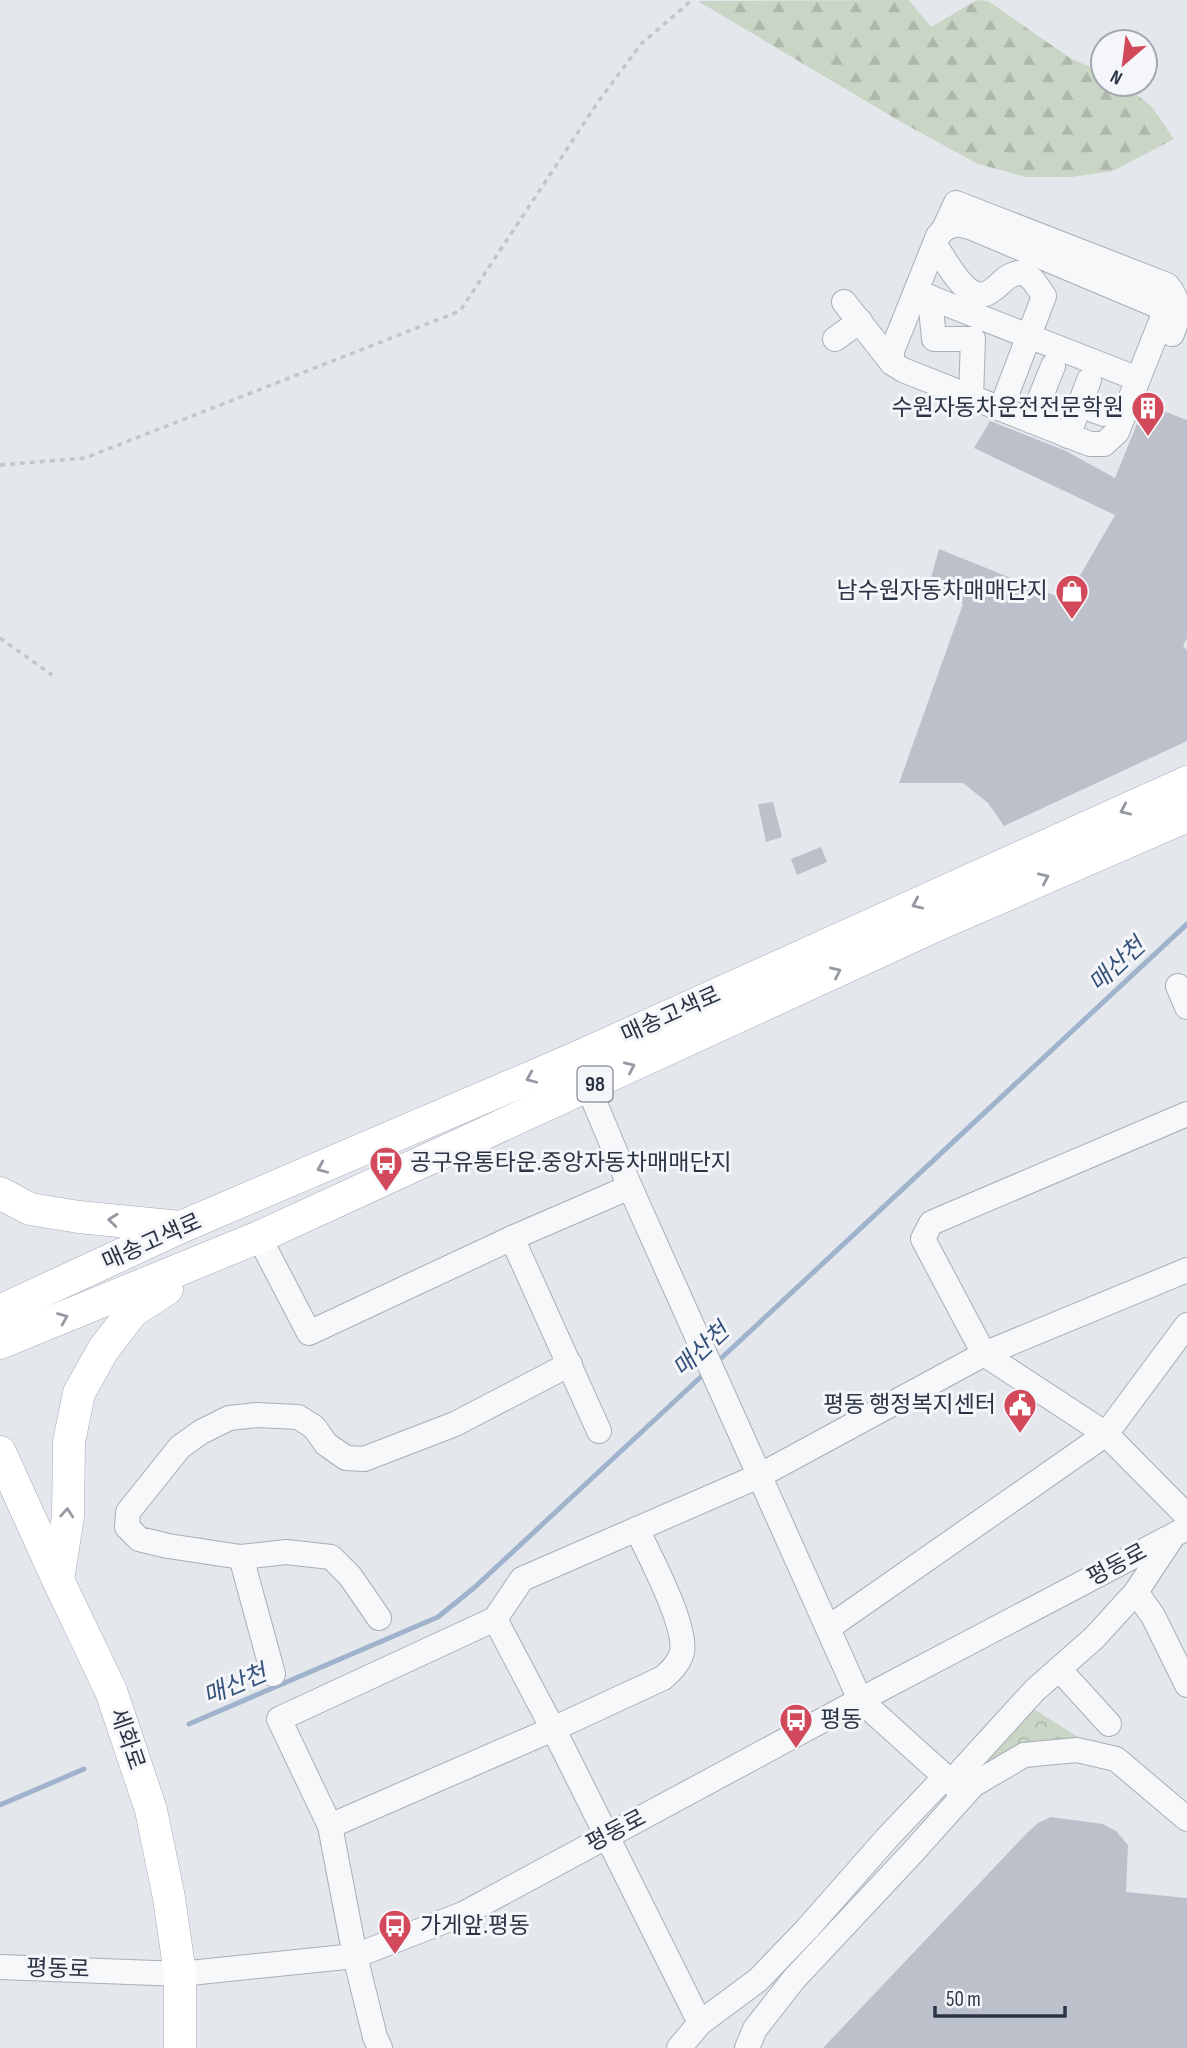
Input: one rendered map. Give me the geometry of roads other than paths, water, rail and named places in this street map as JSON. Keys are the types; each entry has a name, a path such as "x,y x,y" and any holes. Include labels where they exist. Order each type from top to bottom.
{"main road":[{"name":"매송고색로","path":"0,1311 181,1227 576,1058 1187,782"},
{"name":"매송고색로","path":"0,1343 259,1237 937,925 1187,816"},
{"path":"0,1193 30,1209 79,1217 181,1227"},
{"path":"58,1580 68,1516 69,1442 79,1393 103,1350 133,1311 228,1249"},
{"name":"세화로","path":"0,1452 111,1691 151,1810 169,1898 180,1974 180,2048"},
{"path":"0,1508 58,1580"}],"street":[{"path":"892,363 892,351 923,294 939,237 956,224 970,227 1158,306 1162,318 1144,385 1117,432 1104,444 1090,444 1070,394 1029,336 923,294"},
{"path":"939,237 967,290 975,295 985,296 1008,275 1023,272 1044,296 1001,409"},
{"path":"923,294 934,339 973,339 971,397"},
{"path":"844,302 892,363 902,370 1001,409 1070,394 1144,385"},
{"path":"835,339 860,321"},
{"path":"576,1058 630,1187 860,1700 953,1785"},
{"path":"747,2048 755,2029 794,1979 912,1853 953,1785 1035,1690 1094,1638 1136,1592 1182,1527 1106,1434 984,1354 923,1239 931,1223 1187,1114"},
{"path":"259,1237 309,1333 512,1238 630,1187"},
{"path":"512,1238 599,1430"},
{"path":"380,2048 355,1956 330,1826 279,1719 495,1619 522,1579 760,1476 984,1354 1187,1270"},
{"path":"828,1628 1106,1434 1187,1325"},
{"path":"379,1618 350,1576 331,1557 286,1552 242,1557 168,1546 139,1539 127,1527 128,1512 180,1447 201,1432 229,1418 257,1415 298,1417 314,1427 326,1444 346,1458 364,1459 455,1424 570,1364"},
{"name":"평동로","path":"0,1967 180,1974 355,1956 463,1914 1182,1527"},
{"path":"330,1826 553,1729 663,1678 676,1666 682,1653 683,1636 663,1583 637,1529"},
{"path":"242,1557 273,1674"},
{"path":"1136,1592 1153,1616 1187,1685"},
{"path":"495,1619 700,2024"},
{"path":"1059,1669 1109,1724"},
{"path":"680,2048 700,2024 758,1980 887,1838 953,1785 972,1785 1024,1755 1077,1750 1116,1759 1187,1819"}],"waterway":[{"name":"매산천","path":"715,1364 1187,924"},
{"name":"매산천","path":"189,1724 438,1617 475,1587 705,1373"},
{"name":"매산천","path":"0,1805 84,1769"}],"place":[{"name":"수원자동차운전전문학원","path":"1148,438"},
{"name":"남수원자동차매매단지","path":"1072,621"},
{"name":"공구유통타운.중앙자동차매매단지","path":"386,1193"},
{"name":"평동 행정복지센터","path":"1020,1435"},
{"name":"평동","path":"796,1750"},
{"name":"가게앞.평동","path":"395,1956"}]}
